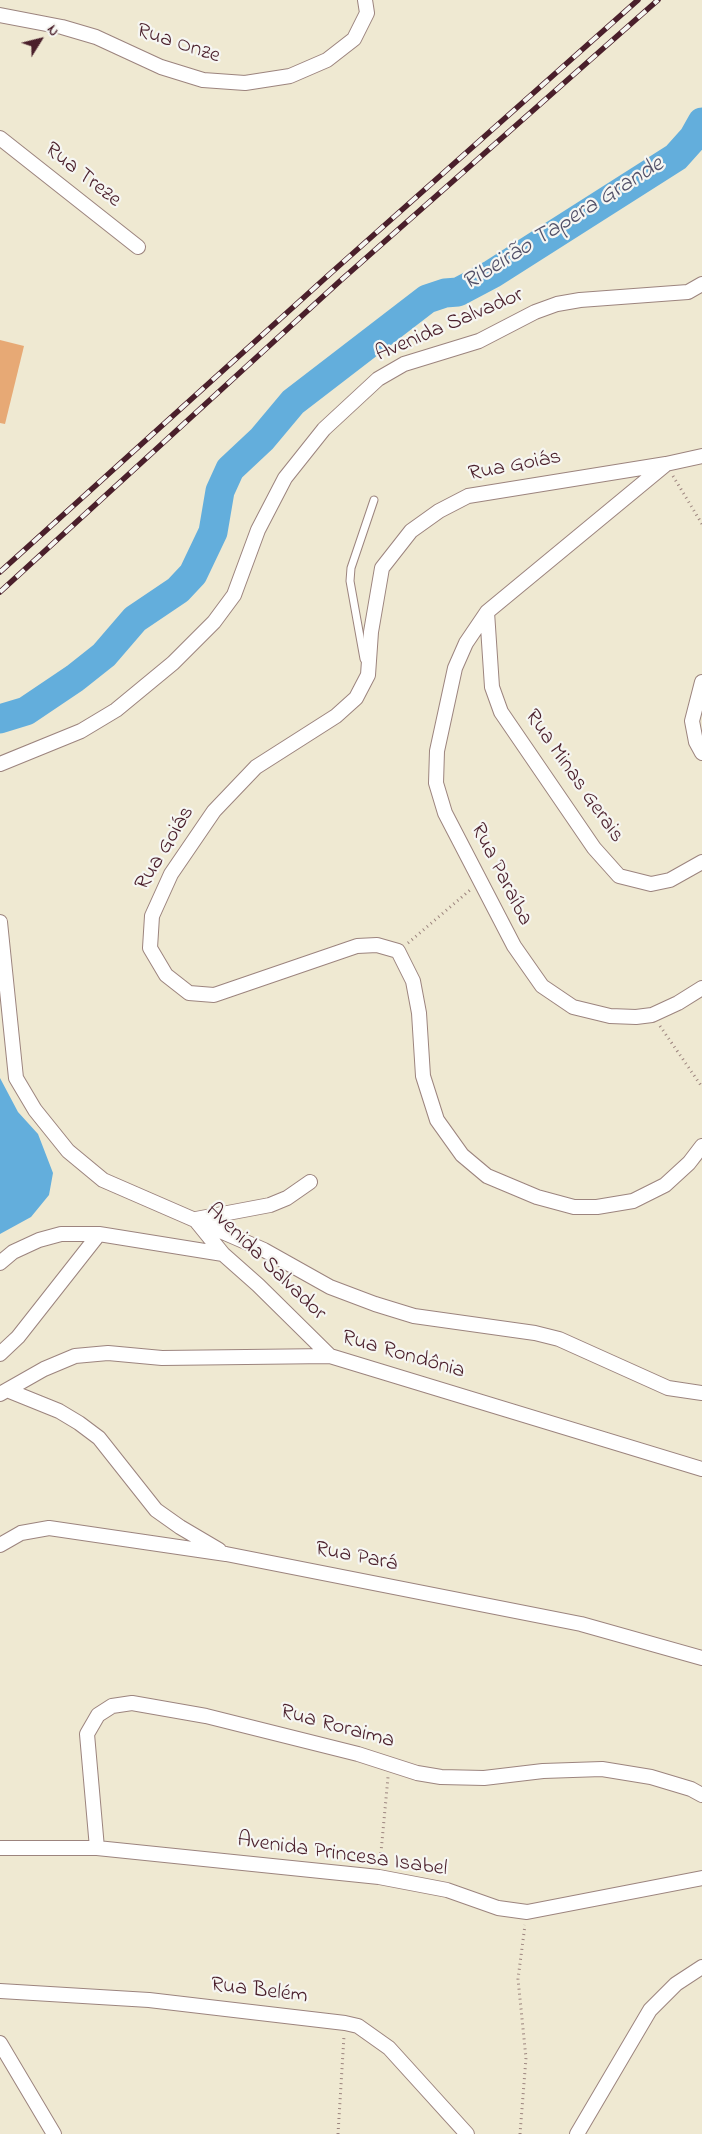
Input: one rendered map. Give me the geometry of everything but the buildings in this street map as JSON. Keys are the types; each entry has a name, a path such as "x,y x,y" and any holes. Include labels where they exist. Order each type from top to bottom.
{"street":[{"name":"Rua Onze","path":"0,15 62,27 96,37 160,66 203,80 245,83 290,76 327,60 354,39 367,13 366,0"},
{"name":"Rua Treze","path":"0,138 138,246"},
{"name":"Avenida Salvador","path":"0,764 81,731 116,710 173,663 214,622 234,595 258,530 285,478 324,429 378,379 404,364 479,341 535,312 557,304 580,300 688,292 702,284"},
{"path":"666,464 702,456"},
{"name":"Rua Paraíba","path":"666,464 487,612 466,643 455,668 437,759 436,783 445,813 480,882 514,946 542,986 573,1007 610,1016 636,1017 652,1015 678,1003 702,988"},
{"name":"Rua Goiás","path":"398,951 377,945 358,946 214,995 189,993 166,975 150,948 152,916 171,874 214,811 256,767 336,716 356,698 368,675 371,632 382,568 411,531 432,516 468,496 666,464"},
{"name":"Rua Minas Gerais","path":"487,612 492,687 501,712 594,848 619,876 651,884 670,880 702,862"},
{"path":"702,682 696,742 702,753"},
{"name":"Avenida Salvador","path":"0,922 16,1078 35,1110 68,1151 103,1180 195,1219 223,1254 258,1285 330,1356"},
{"path":"398,951 413,982 419,1013 423,1076 437,1120 462,1155 487,1176 538,1197 574,1207 597,1207 632,1201 665,1185 689,1163 702,1146"},
{"path":"195,1219 270,1205 287,1198 310,1182"},
{"path":"195,1219 264,1250 330,1287 374,1304 414,1316 543,1335 559,1340 668,1388 702,1393"},
{"path":"0,1263 13,1252 39,1240 61,1234 100,1234 223,1254"},
{"path":"0,1354 18,1337 100,1234"},
{"name":"Rua Rondônia","path":"3,1392 44,1369 75,1356 108,1353 162,1358 330,1356 702,1469"},
{"path":"3,1392 59,1411 79,1423 99,1438 156,1510 180,1528 226,1554"},
{"name":"Rua Pará","path":"0,1545 21,1533 50,1528 226,1554 582,1624 695,1657 702,1664"},
{"name":"Rua Roraima","path":"97,1848 87,1734 98,1715 112,1706 132,1703 206,1716 389,1764 416,1773 441,1777 484,1778 543,1771 602,1769 651,1777 691,1789 702,1795"},
{"name":"Avenida Princesa Isabel","path":"0,1848 97,1848 379,1877 447,1890 498,1908 527,1912 702,1878"},
{"path":"577,2134 650,2010 676,1984 702,1968"},
{"name":"Rua Belém","path":"0,1992 149,2000 358,2026 390,2048 467,2134"},
{"path":"0,2043 54,2134"}],"lane":[{"path":"368,675 350,581 351,568 374,500"}],"path":[{"path":"666,464 702,524"},
{"path":"398,951 480,882"},
{"path":"652,1015 702,1087"},
{"path":"379,1877 389,1764"},
{"path":"520,2134 526,2058 518,1979 527,1912"},
{"path":"338,2134 345,2023"}],"water":[{"path":"0,1078 18,1112 38,1134 53,1173 49,1195 31,1217 0,1234"}],"waterway":[{"name":"Ribeirão Tapera Grande","path":"0,719 26,711 75,678 104,655 135,619 178,590 193,574 213,532 220,491 230,469 262,439 293,402 427,299 445,293 458,292 492,274 676,157 693,138 702,122"}],"railway":[{"path":"0,572 332,272 638,0"},
{"path":"0,592 340,281 658,0"}]}
